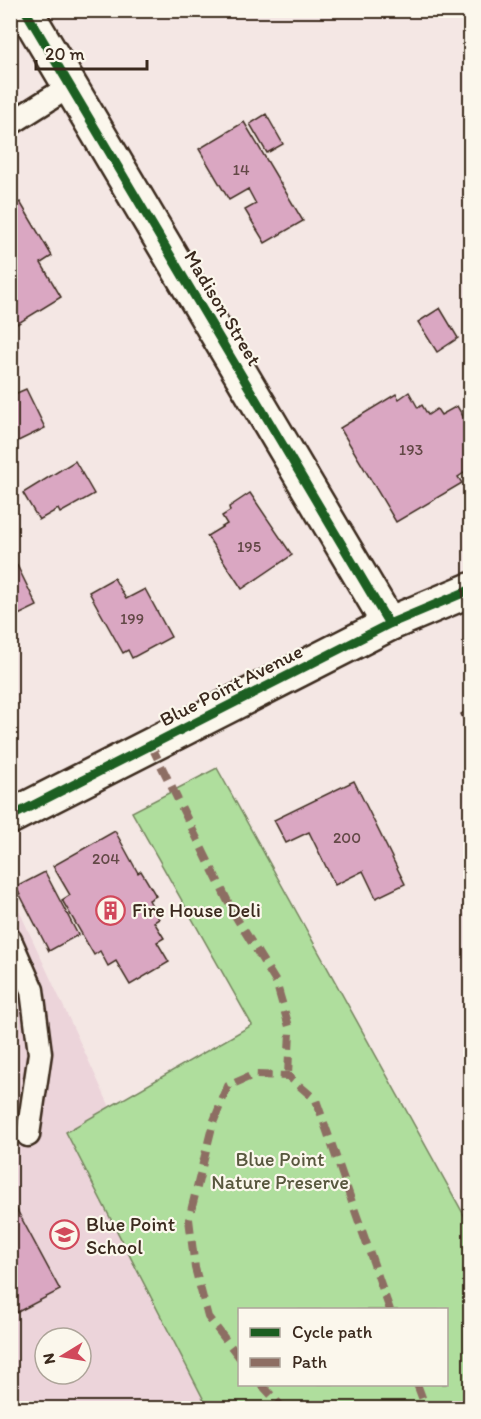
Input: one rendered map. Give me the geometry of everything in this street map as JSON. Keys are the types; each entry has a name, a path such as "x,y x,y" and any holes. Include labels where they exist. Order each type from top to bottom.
{"street":[{"name":"Madison Street","path":"25,10 389,624"},
{"name":"Blue Point Avenue","path":"10,817 389,624 471,590"}],"lane":[{"path":"10,124 70,86"},
{"path":"10,940 32,990 40,1053 28,1135"}],"shaded area":[{"name":"Blue Point School","path":"10,891 110,1107 66,1132 208,1408 11,1408"}],"green space":[{"name":"Blue Point Nature Preserve","path":"217,768 470,1226 470,1408 208,1408 66,1132 252,1025 132,812"}],"building":[{"path":"266,114 283,144 267,153 250,124"},
{"path":"244,122 303,221 265,243 245,210 256,204 248,189 229,200 199,149"},
{"path":"20,202 52,256 41,263 61,297 17,324 10,313 10,208"},
{"path":"440,308 458,338 437,352 418,322"},
{"path":"26,389 45,428 12,444 10,396"},
{"path":"409,392 418,408 422,405 428,415 437,409 441,415 457,406 470,428 470,469 458,477 462,483 396,522 340,428 396,394 399,399"},
{"path":"75,461 94,494 60,513 58,509 39,520 23,493"},
{"path":"250,493 292,555 242,589 207,536 227,524 222,516 230,511 229,507"},
{"path":"10,551 37,606 10,619"},
{"path":"114,578 126,599 145,589 171,637 132,658 128,650 123,653 89,592"},
{"path":"470,709 470,732 461,714"},
{"path":"354,781 405,884 376,898 363,871 335,885 309,832 286,843 274,820"},
{"name":"Fire House Deli","path":"115,831 138,873 141,871 156,896 149,900 159,919 154,922 164,938 157,942 169,962 130,985 116,961 108,966 100,951 94,955 62,900 70,895 53,866"},
{"path":"45,872 78,935 49,951 16,887"},
{"path":"10,1197 60,1290 10,1316"}],"marked path":[{"path":"151,745 234,914 276,982 290,1030 288,1076"},
{"path":"238,1355 208,1317 195,1268 189,1219 213,1123 228,1086 253,1075 288,1076 316,1100 389,1308"},
{"path":"263,1386 283,1408"},
{"path":"418,1386 426,1408"}],"cycle path":[{"path":"25,10 389,624"},
{"path":"10,817 389,624 470,590"}],"place":[{"name":"Fire House Deli","path":"111,910"},
{"name":"Blue Point School","path":"65,1235"}]}
